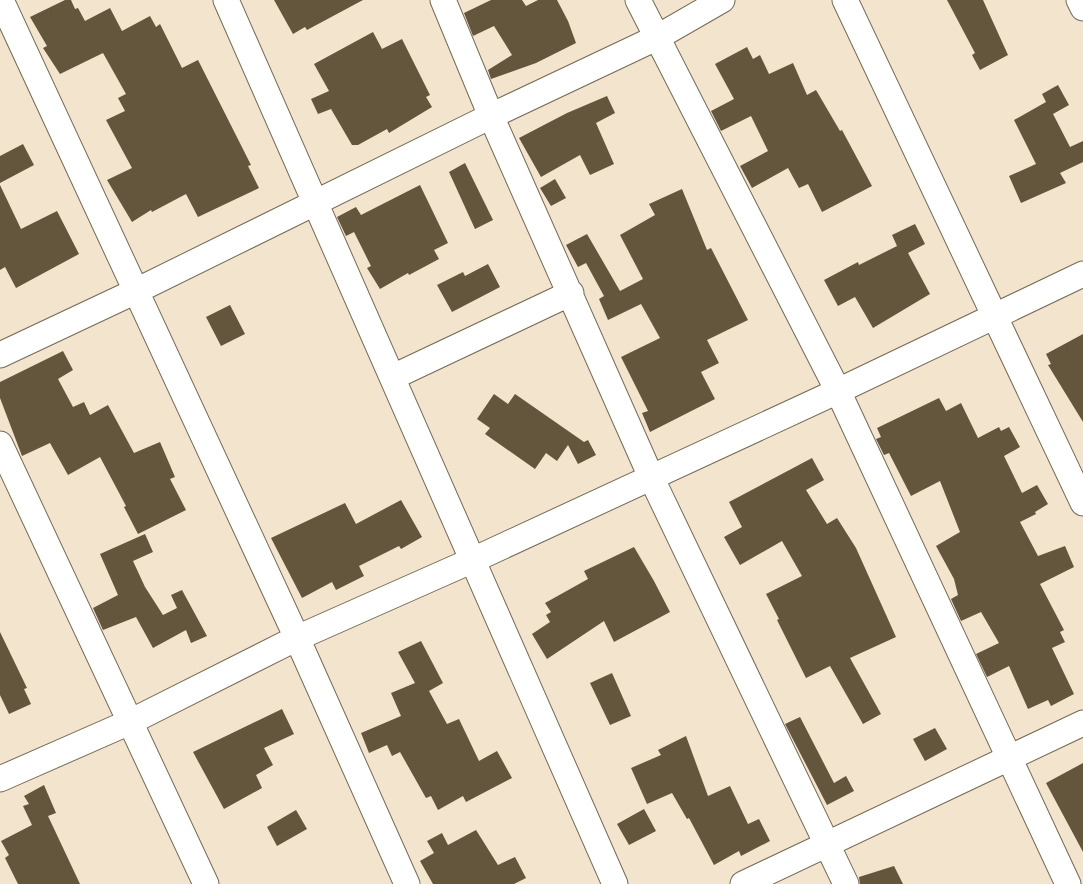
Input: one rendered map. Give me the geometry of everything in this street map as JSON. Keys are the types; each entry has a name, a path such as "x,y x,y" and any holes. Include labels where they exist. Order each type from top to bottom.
{"street":[{"path":"1,0 297,638 407,884"},
{"path":"226,0 615,884"},
{"path":"443,0 491,116 651,477 846,884"},
{"path":"638,0 838,391 1068,884"},
{"path":"0,355 136,291 491,116 656,38 722,0"},
{"path":"845,0 997,316 1083,503"},
{"path":"1079,0 1083,8"},
{"path":"0,779 132,721 297,638 473,560 838,391 1083,274"},
{"path":"392,377 571,294"},
{"path":"0,444 132,721 206,884"},
{"path":"743,884 1011,759 1083,723"}],"building":[{"path":"65,0 71,0 75,9 78,8 85,21 110,8 122,31 150,16 156,27 160,24 182,68 198,60 251,165 248,166 259,188 198,217 186,194 152,212 151,210 132,222 107,180 132,168 106,120 125,111 118,98 126,94 103,53 60,74 43,48 47,46 30,17"},
{"path":"274,0 363,0 307,30 305,27 293,34"},
{"path":"491,0 522,0 526,6 538,0 557,0 568,21 576,43 536,63 491,79 488,70 512,55 494,26 473,36 464,13"},
{"path":"947,0 983,0 1008,55 980,70 972,55 975,53"},
{"path":"373,32 382,49 402,39 430,95 426,97 432,107 389,133 387,129 358,145 352,145 331,109 318,114 311,99 329,91 314,64"},
{"path":"747,47 753,59 760,55 769,74 793,63 807,95 816,90 840,131 842,130 872,186 822,212 808,184 799,188 788,168 752,188 740,166 768,151 751,116 721,131 711,111 734,99 715,64"},
{"path":"1058,85 1069,105 1053,114 1070,147 1083,141 1083,162 1060,173 1066,183 1021,203 1009,176 1036,164 1014,120 1046,102 1042,94"},
{"path":"607,96 615,113 596,123 614,164 590,175 580,155 541,177 519,138 567,113"},
{"path":"23,144 34,165 0,183 0,156"},
{"path":"465,163 493,220 475,229 449,172"},
{"path":"555,179 566,198 551,206 540,188"},
{"path":"0,185 21,229 57,211 79,254 16,288 5,267 0,270"},
{"path":"420,185 448,243 434,250 439,259 409,275 408,273 380,289 367,268 371,266 354,232 346,236 337,217 356,207 361,215"},
{"path":"682,189 707,250 711,248 748,320 707,340 719,363 701,372 715,399 650,432 642,413 648,411 621,357 660,338 641,304 608,320 599,299 604,296 586,263 578,267 566,245 587,234 620,291 643,279 620,235 655,215 649,204"},
{"path":"915,224 925,244 908,253 930,294 873,328 855,297 838,306 824,280 858,262 859,265 897,246 892,235"},
{"path":"488,264 500,287 452,312 437,285 463,272 465,276"},
{"path":"230,305 245,334 221,346 206,317"},
{"path":"1083,334 1083,422 1048,365 1051,364 1046,354"},
{"path":"63,351 73,370 58,379 73,407 84,402 90,415 108,405 134,453 160,442 175,477 170,479 186,510 138,534 124,507 126,506 100,457 68,475 50,443 22,456 0,398 0,382"},
{"path":"494,394 508,404 515,394 584,442 588,440 596,455 578,464 568,445 557,461 546,453 535,469 485,434 490,428 477,419"},
{"path":"939,398 946,411 961,403 978,438 999,427 1001,431 1009,427 1020,447 1004,456 1022,493 1037,485 1048,504 1035,512 1036,514 1020,522 1038,556 1065,546 1074,567 1040,584 1064,630 1060,632 1065,642 1052,648 1074,694 1051,706 1048,700 1028,709 1009,666 987,677 976,654 999,643 981,612 961,621 951,599 958,595 954,579 936,546 960,532 940,481 911,496 889,453 884,455 876,439 881,437 877,428"},
{"path":"812,458 824,480 806,490 827,524 837,518 856,548 896,637 850,658 881,714 863,724 830,666 806,678 777,620 779,619 766,594 802,576 782,541 740,565 724,537 742,527 729,502"},
{"path":"401,500 422,537 401,549 399,546 359,566 364,576 336,590 332,582 302,598 271,538 345,503 356,524"},
{"path":"145,534 153,552 133,561 145,587 163,615 177,608 171,595 182,590 207,636 191,643 186,630 153,648 136,617 103,630 93,608 118,595 100,554"},
{"path":"634,547 670,612 614,642 604,621 547,659 532,634 550,622 546,615 551,612 545,603 588,579 584,571"},
{"path":"0,632 27,688 24,689 31,704 9,714 0,695"},
{"path":"421,641 443,683 429,691 447,724 459,719 479,761 497,751 512,778 466,802 463,796 438,810 431,796 426,798 400,752 392,756 387,745 369,753 361,733 401,716 391,693 415,683 398,652"},
{"path":"612,673 631,716 610,725 590,683"},
{"path":"282,709 294,734 264,748 273,765 256,775 262,788 224,809 193,752"},
{"path":"800,717 834,783 846,776 854,791 827,805 785,724"},
{"path":"935,728 947,749 925,761 913,739"},
{"path":"686,736 708,796 730,786 748,824 759,819 770,841 741,856 739,851 714,865 689,818 687,819 672,793 647,804 631,768 661,755 658,750"},
{"path":"1083,763 1083,852 1046,783"},
{"path":"44,785 56,813 48,816 80,884 18,884 5,858 9,855 1,841 32,825 23,806 29,804 24,796"},
{"path":"644,809 656,831 629,845 617,824"},
{"path":"296,810 307,829 277,846 267,827"},
{"path":"476,830 498,865 515,857 526,878 514,884 433,884 420,861 434,853 427,841 442,833 448,845"},
{"path":"894,866 903,884 860,884 859,877"}]}
